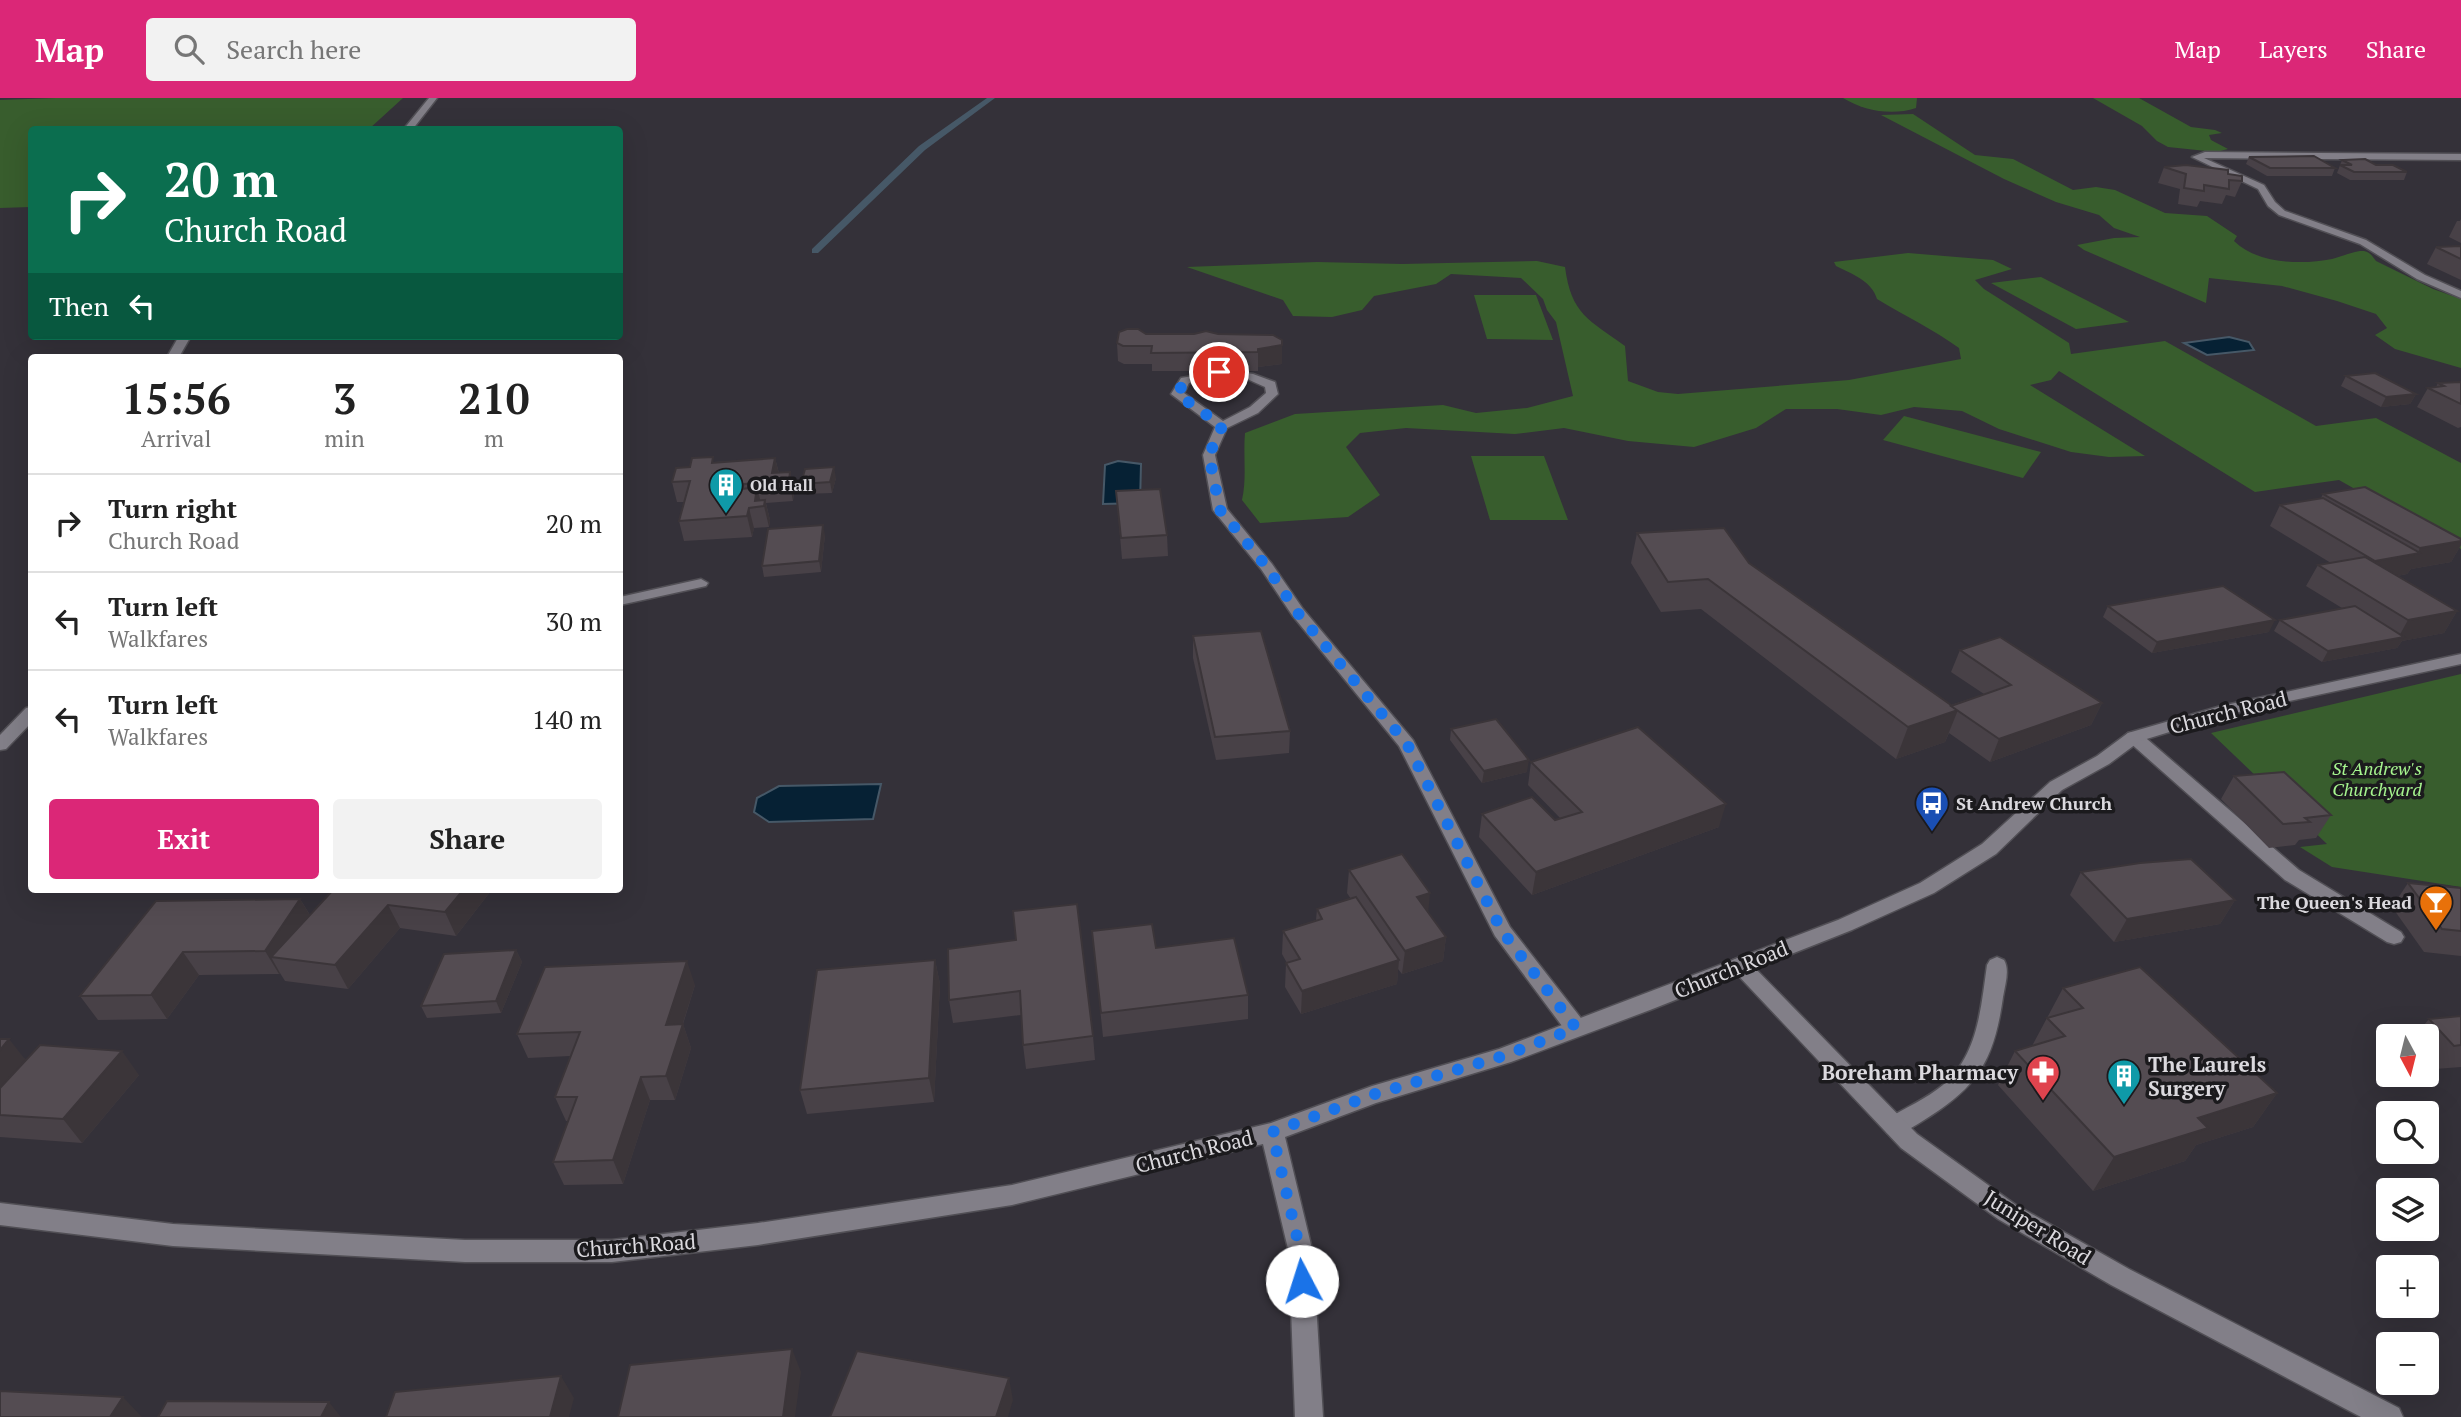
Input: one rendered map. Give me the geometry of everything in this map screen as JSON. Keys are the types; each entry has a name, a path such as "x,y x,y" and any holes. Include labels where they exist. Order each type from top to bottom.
{"street":[{"path":"410,126 433,98"},
{"path":"2461,157 2205,155 2196,158 2261,187 2271,204 2282,213 2363,242 2421,277 2461,295"},
{"path":"1222,426 1177,394 1185,381 1219,372 1257,377 1271,384 1272,394 1254,410 1222,426 1209,455 1220,510 1267,567 1297,612 1407,744 1502,931 1576,1028"},
{"path":"623,600 701,583"},
{"name":"Church Road","path":"0,1214 173,1236 465,1251 612,1251 758,1234 1012,1195 1272,1132 1372,1095 1503,1056 1845,925 1927,888 1989,849 2056,786 2103,760 2134,737 2221,711 2461,659"},
{"path":"0,745 28,716"},
{"path":"2134,737 2292,874 2394,937"},
{"name":"Juniper Road","path":"1740,965 1909,1141 2018,1218 2120,1277 2389,1417"},
{"path":"1895,1126 1952,1090 1978,1059 1990,1015 1997,965"},
{"path":"1272,1132 1301,1254 1309,1417"}],"green space":[{"path":"403,98 372,126 28,126 28,207 0,208 0,100"},
{"path":"1843,98 1917,98 1916,108 1888,112 1869,109"},
{"path":"2093,98 2139,98 2191,127 2222,133 2209,135 2211,140 2228,149 2216,152 2168,147 2157,141 2142,126"},
{"path":"1913,114 1975,155 2013,159 2073,190 2096,187 2115,190 2165,213 2207,216 2237,236 2234,241 2244,249 2267,258 2307,262 2366,252 2376,261 2433,289 2461,299 2461,368 2395,349 2375,335 2387,328 2376,314 2337,301 2282,286 2209,278 2206,303 2084,250 2077,245 2114,238 2140,237 2114,228 2099,215 2056,202 2004,179 1881,115"},
{"path":"1908,253 1993,260 2012,269 1975,280 1984,289 2069,343 2071,354 2165,341 2316,426 2376,418 2461,463 2461,549 2339,480 2255,492 2059,371 2051,380 2030,385 2145,456 2109,457 2071,452 1999,429 1962,411 1914,407 1881,415 1837,409 1786,409 1756,428 1694,447 1628,441 1564,428 1515,434 1406,428 1360,433 1346,447 1380,495 1348,517 1260,523 1242,500 1245,433 1295,414 1443,405 1476,413 1527,408 1573,396 1556,322 1543,299 1521,278 1451,274 1436,284 1374,296 1362,310 1332,317 1293,316 1283,300 1187,267 1317,262 1402,264 1537,261 1565,267 1577,306 1592,322 1625,346 1628,381 1658,392 1678,394 1849,380 1961,359 1959,348 1877,299 1871,287 1836,266 1834,262"},
{"path":"2041,277 2129,322 2076,329 1991,283"},
{"path":"1474,295 1536,295 1553,340 1487,339"},
{"path":"1904,416 2041,452 2023,478 1883,440"},
{"path":"1471,456 1544,456 1568,520 1490,520"},
{"name":"St Andrew's Churchyard","path":"2461,674 2461,887 2332,867 2300,847 2327,844 2211,733"}],"water":[{"path":"2229,337 2249,342 2254,350 2207,355 2184,343"},
{"path":"1118,461 1141,464 1140,503 1103,504 1105,465"},
{"path":"881,784 873,819 769,822 754,812 757,798 779,786"}],"building":[{"path":"2314,156 2335,168 2270,168 2249,157"},
{"path":"2365,159 2376,165 2393,165 2407,172 2354,172 2340,165 2352,165 2342,160"},
{"path":"2186,165 2228,170 2228,174 2242,176 2242,181 2229,180 2229,189 2204,185 2204,191 2184,188 2186,174 2164,167"},
{"path":"2461,246 2461,259 2436,247"},
{"path":"1138,329 1146,334 1194,334 1206,331 1218,334 1273,335 1282,340 1282,345 1258,349 1258,352 1151,353 1152,346 1123,346 1117,343 1119,332"},
{"path":"2375,373 2416,394 2386,397 2346,376"},
{"path":"2461,382 2461,404 2428,388 2444,386 2438,383"},
{"path":"713,457 712,463 775,458 772,473 790,472 789,481 744,484 742,489 757,487 755,501 765,500 764,506 749,508 747,516 679,521 690,481 672,482 676,468 690,467 692,458"},
{"path":"834,467 830,482 801,484 805,469"},
{"path":"2365,487 2461,541 2420,548 2323,494"},
{"path":"1160,489 1167,535 1121,538 1116,491"},
{"path":"2323,498 2420,553 2375,561 2280,505"},
{"path":"823,525 819,561 762,566 768,529"},
{"path":"1724,528 1749,563 1958,710 1908,727 1708,579 1668,582 1637,533"},
{"path":"2365,557 2457,611 2408,620 2318,565"},
{"path":"2223,586 2275,620 2157,642 2108,606"},
{"path":"2355,606 2404,637 2328,651 2280,620"},
{"path":"1261,631 1290,731 1215,737 1193,636"},
{"path":"2000,637 2102,703 1999,739 1951,706 2011,685 1960,650"},
{"path":"1496,719 1529,760 1484,771 1451,729"},
{"path":"1638,727 1726,804 1536,872 1482,814 1532,797 1555,820 1582,812 1531,762"},
{"path":"2284,772 2331,815 2305,818 2310,822 2283,824 2234,776"},
{"path":"1402,854 1430,893 1417,897 1446,937 1405,951 1349,870"},
{"path":"2191,859 2235,900 2127,919 2081,872 2140,863"},
{"path":"2408,883 2461,888 2461,931 2442,929"},
{"path":"330,893 461,893 445,912 388,905 335,965 271,957"},
{"path":"1356,897 1399,960 1302,991 1286,963 1300,959 1283,931 1322,919 1317,909"},
{"path":"300,899 265,951 183,952 151,995 80,996 156,901"},
{"path":"1077,904 1093,1036 1023,1045 1020,991 949,1000 948,949 1016,940 1013,911"},
{"path":"1152,924 1156,948 1234,938 1248,995 1101,1013 1092,931"},
{"path":"516,950 496,1001 421,1006 444,954"},
{"path":"935,960 929,1078 800,1090 817,970"},
{"path":"687,961 666,1025 683,1024 666,1076 641,1077 613,1160 553,1162 577,1097 555,1097 580,1032 517,1034 545,967"},
{"name":"The Laurels Surgery","path":"2140,967 2277,1093 2198,1118 2208,1128 2114,1157 2015,1051 2065,1036 2047,1018 2083,1008 2063,988"},
{"path":"2461,1016 2461,1045 2454,1046 2440,1031 2440,1024 2434,1024 2429,1019"},
{"path":"0,1039 9,1039 0,1050"},
{"path":"40,1045 122,1051 63,1119 0,1115 0,1088"},
{"path":"792,1349 783,1417 618,1417 630,1365"},
{"path":"857,1351 1009,1378 996,1417 830,1417"},
{"path":"561,1376 550,1417 386,1417 395,1392"},
{"path":"0,1391 123,1397 110,1417 0,1417"},
{"path":"167,1401 329,1402 321,1417 158,1417"}],"waterway":[{"path":"815,251 922,148 992,98"}],"place":[{"name":"Old Hall","path":"726,515"},
{"name":"St Andrew Church","path":"1932,833"},
{"name":"The Queen's Head","path":"2436,932"},
{"name":"Boreham Pharmacy","path":"2043,1102"},
{"name":"The Laurels Surgery","path":"2124,1106"}],"route":[{"path":"1219,372 1185,381 1177,394 1222,426 1209,455 1220,510 1267,567 1297,612 1407,744 1502,931 1576,1028 1503,1056 1372,1095 1272,1132 1301,1254 1302,1281"}]}
